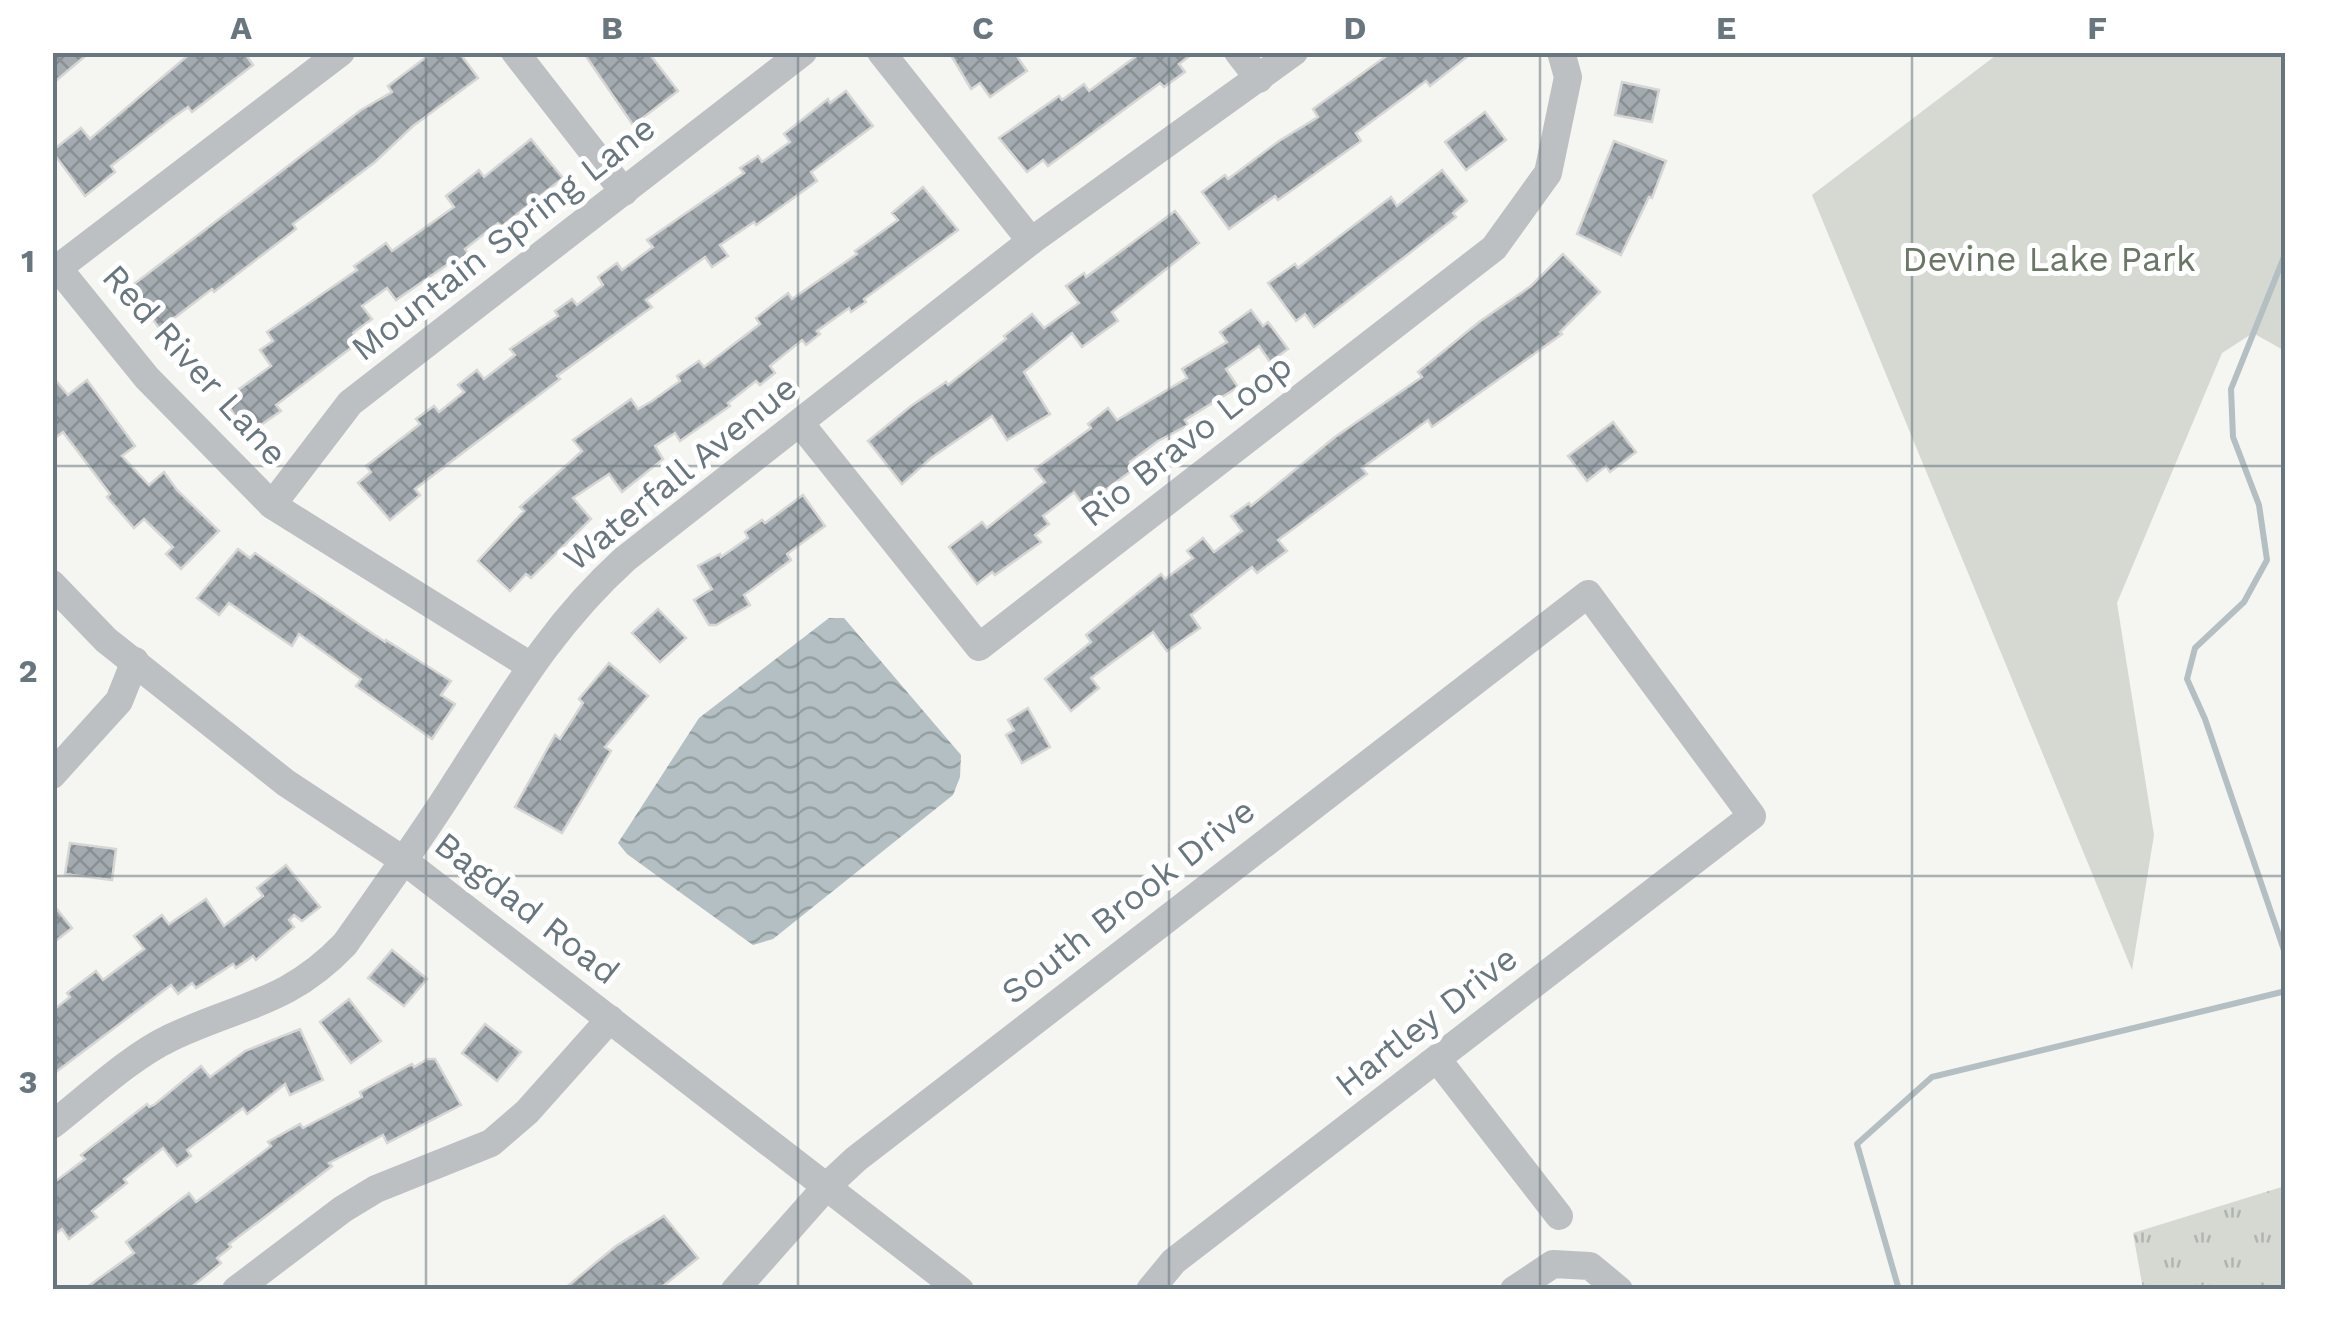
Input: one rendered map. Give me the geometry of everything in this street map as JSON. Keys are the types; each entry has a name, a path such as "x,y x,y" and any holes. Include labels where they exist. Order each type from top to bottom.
{"street":[{"name":"Red River Lane","path":"341,52 58,268 147,378 272,506 529,665"},
{"path":"515,52 624,192"},
{"name":"Mountain Spring Lane","path":"272,506 350,403 803,52"},
{"path":"881,52 1031,242"},
{"path":"1238,52 1258,79"},
{"name":"Waterfall Avenue","path":"52,1124 167,1039 270,1000 307,978 344,944 456,783 529,665 586,594 625,559 1031,242 1294,52"},
{"name":"Rio Bravo Loop","path":"800,422 980,647 1494,248 1548,173 1568,77 1561,52"},
{"name":"Bagdad Road","path":"52,584 106,640 286,784 403,860 960,1290"},
{"name":"Hartley Drive","path":"1150,1290 1174,1262 1752,816 1588,594"},
{"name":"South Brook Drive","path":"736,1290 827,1186 856,1159 1588,594"},
{"path":"52,775 118,700 134,661"},
{"path":"236,1290 343,1208 376,1189 491,1143 527,1112 610,1019"},
{"path":"1437,1059 1559,1216"},
{"path":"1514,1290 1553,1264 1590,1266 1619,1290"}],"green space":[{"name":"Devine Lake Park","path":"1999,53 2285,53 2285,351 2253,333 2222,353 2117,603 2154,835 2132,970 1812,195"},
{"path":"2285,1186 2285,1289 2143,1289 2133,1233"}],"water":[{"path":"829,618 844,618 961,755 960,777 953,795 773,939 753,945 627,854 618,843 699,718"}],"building":[{"path":"52,52 90,52 52,84"},
{"path":"192,52 244,52 253,65 192,112 188,107 171,119 111,166 115,172 85,196 52,151 81,128 90,139"},
{"path":"433,52 459,52 478,78 293,224 296,229 160,329 129,288 361,110 392,92 388,86"},
{"path":"583,52 648,52 678,91 633,125"},
{"path":"949,52 1014,52 1027,71 990,97 980,83 971,89"},
{"path":"1142,52 1195,52 1179,64 1185,72 1164,87 1160,83 1048,166 1043,160 1027,172 999,138 1059,96 1062,100 1084,84 1089,91"},
{"path":"1392,52 1473,52 1430,86 1426,81 1356,133 1361,141 1278,200 1275,196 1229,229 1202,192 1225,175 1228,179 1318,117 1313,109"},
{"path":"1622,82 1659,90 1652,122 1615,115"},
{"path":"846,91 873,126 811,172 817,181 756,225 754,222 720,245 728,256 712,267 705,257 646,300 652,307 557,376 560,379 415,489 420,495 390,520 358,483 371,472 366,466 420,424 416,419 434,406 439,412 464,392 458,385 477,370 484,379 515,355 510,349 558,316 555,311 572,299 577,305 603,285 598,277 617,263 622,270 653,247 647,240 744,173 740,168 758,156 762,162 790,142 784,134 828,99 830,103"},
{"path":"1485,112 1506,140 1466,170 1445,142"},
{"path":"531,139 563,178 501,227 498,223 465,249 470,256 454,267 451,262 396,300 387,288 362,306 372,319 353,333 360,341 276,405 281,411 248,434 224,400 271,366 260,350 273,341 267,332 357,270 354,266 386,243 392,251 454,207 446,196 479,170 484,177"},
{"path":"1614,141 1666,161 1652,198 1649,197 1621,255 1577,234"},
{"path":"1442,170 1467,201 1453,213 1456,217 1314,327 1305,314 1296,321 1268,283 1295,264 1298,268 1391,197 1397,206"},
{"path":"923,187 958,230 864,299 866,302 851,312 849,308 817,331 820,334 806,345 802,340 770,366 775,373 760,385 756,381 728,403 730,406 680,441 675,433 655,446 663,459 622,492 609,474 573,498 591,519 531,578 526,574 510,591 478,561 524,511 520,507 582,451 573,440 631,399 638,409 652,401 699,361 704,367 760,324 756,318 788,293 792,299 857,254 855,251 898,220 892,213"},
{"path":"1175,211 1199,243 1112,312 1118,321 1082,347 1072,333 1024,372 1050,414 1007,440 992,416 931,458 902,484 868,441 911,406 946,382 948,385 1032,314 1044,328 1079,303 1066,286 1084,273 1086,277"},
{"path":"1563,254 1600,292 1562,334 1432,427 1428,420 1362,468 1367,474 1278,540 1287,551 1257,573 1252,567 1191,615 1200,628 1167,651 1153,632 1091,678 1099,688 1071,711 1045,679 1091,642 1086,635 1161,574 1165,579 1193,558 1187,551 1203,538 1214,552 1242,531 1231,516 1249,503 1251,506 1335,437 1422,377 1418,372 1531,286"},
{"path":"1251,310 1263,326 1268,322 1288,349 1270,362 1259,346 1226,369 1238,387 1185,420 1188,425 1130,462 1135,468 1084,506 1074,492 1043,516 1049,524 1035,535 1041,542 977,584 949,547 982,522 987,528 1045,482 1035,469 1091,428 1088,424 1108,408 1117,420 1187,378 1182,369 1227,342 1220,332"},
{"path":"52,376 68,395 87,380 135,446 122,456 149,485 164,472 219,531 181,569 166,554 173,547 144,519 134,528 107,497 110,494 63,432 52,440"},
{"path":"1613,422 1636,452 1610,472 1606,466 1587,481 1568,456"},
{"path":"803,495 825,526 787,554 791,560 744,595 750,605 716,625 709,625 694,600 712,589 698,566 720,554 721,557 748,538 745,532 762,520 765,523"},
{"path":"238,549 250,558 255,553 385,642 451,681 441,695 455,704 432,739 356,686 361,679 299,634 292,646 229,603 219,615 197,598"},
{"path":"658,609 686,638 660,662 632,633"},
{"path":"609,663 648,696 605,747 611,751 562,833 515,807 555,735 560,739 583,703 579,699"},
{"path":"1028,708 1050,747 1022,763 1006,735 1014,730 1008,720"},
{"path":"70,843 116,849 112,880 65,874"},
{"path":"286,865 320,907 302,921 294,915 289,920 294,927 256,960 253,956 236,968 233,964 196,988 192,983 178,994 171,985 52,1075 52,1011 70,997 67,993 96,971 103,980 144,949 134,936 162,915 169,924 206,899 224,926 263,896 257,888"},
{"path":"52,903 72,928 52,944"},
{"path":"392,950 427,979 404,1006 368,978"},
{"path":"349,999 381,1041 351,1063 320,1022"},
{"path":"485,1024 521,1052 497,1081 462,1053"},
{"path":"300,1029 323,1080 290,1095 285,1084 247,1114 243,1108 187,1150 191,1156 177,1166 163,1148 92,1211 97,1217 69,1239 62,1229 52,1236 52,1184 85,1159 81,1155 147,1104 154,1105 201,1066 210,1077 245,1051"},
{"path":"435,1059 461,1105 387,1143 383,1135 329,1163 332,1166 229,1244 231,1247 217,1258 221,1263 188,1290 83,1290 134,1253 126,1242 189,1193 196,1202 271,1146 268,1142 300,1124 303,1128 362,1097 360,1092"},
{"path":"664,1216 698,1258 658,1290 563,1290 616,1246"}],"waterway":[{"path":"2286,252 2231,389 2233,437 2259,505 2267,560 2244,602 2195,648 2187,679 2205,719 2286,956"},
{"path":"1899,1290 1857,1144 1932,1077 2286,991"}]}
